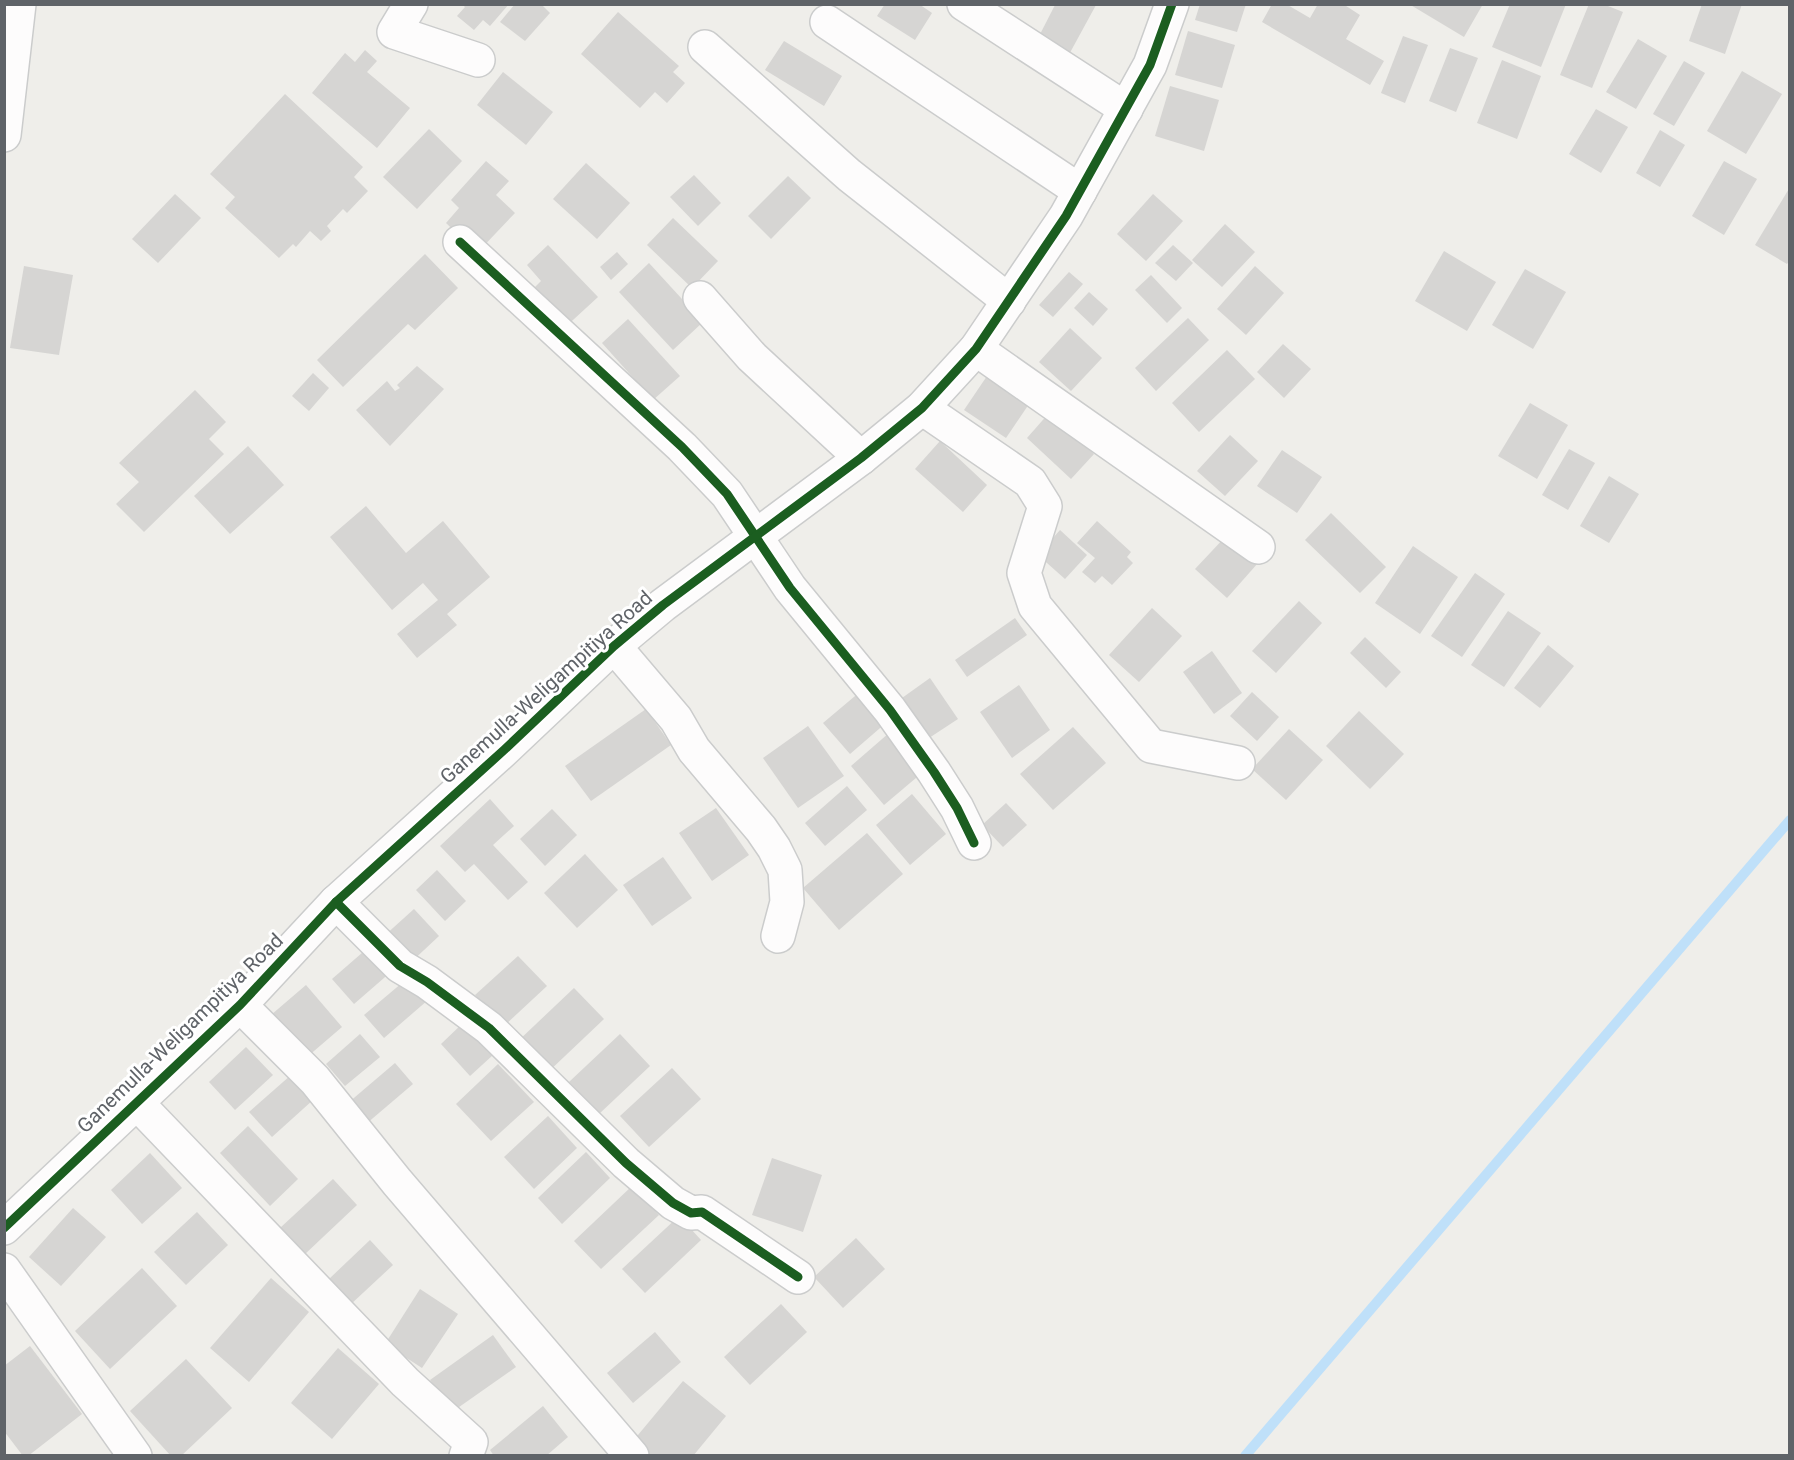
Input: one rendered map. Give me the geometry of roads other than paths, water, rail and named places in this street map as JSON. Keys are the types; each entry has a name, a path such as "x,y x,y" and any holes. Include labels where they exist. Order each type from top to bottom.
{"street":[{"path":"4,135 19,4"},
{"path":"411,4 394,32 478,60"},
{"path":"964,4 1126,110"},
{"name":"Ganemulla-Weligampitiya Road","path":"4,1227 240,1005 336,902 614,646 756,535 861,458 922,408 976,349 1080,191 1150,65 1172,4"},
{"path":"826,22 1080,191"},
{"path":"705,47 849,175 1009,301"},
{"path":"460,242 682,447 727,494 790,588 890,710 934,772 957,808 974,843"},
{"path":"699,298 752,357 861,458"},
{"path":"976,349 1258,547"},
{"path":"922,408 1030,482 1045,506 1024,573 1035,606 1151,746 1238,763"},
{"path":"614,646 676,719 694,750 761,829 774,848 785,870 787,902 778,936"},
{"path":"336,902 400,966 427,982 489,1028 626,1163 673,1203 691,1213 702,1212 798,1277"},
{"path":"240,1005 315,1080 397,1182 632,1455"},
{"path":"136,1102 405,1382 471,1442 466,1455"},
{"path":"4,1270 135,1455"}],"waterway":[{"path":"1245,1456 1790,820"}]}
